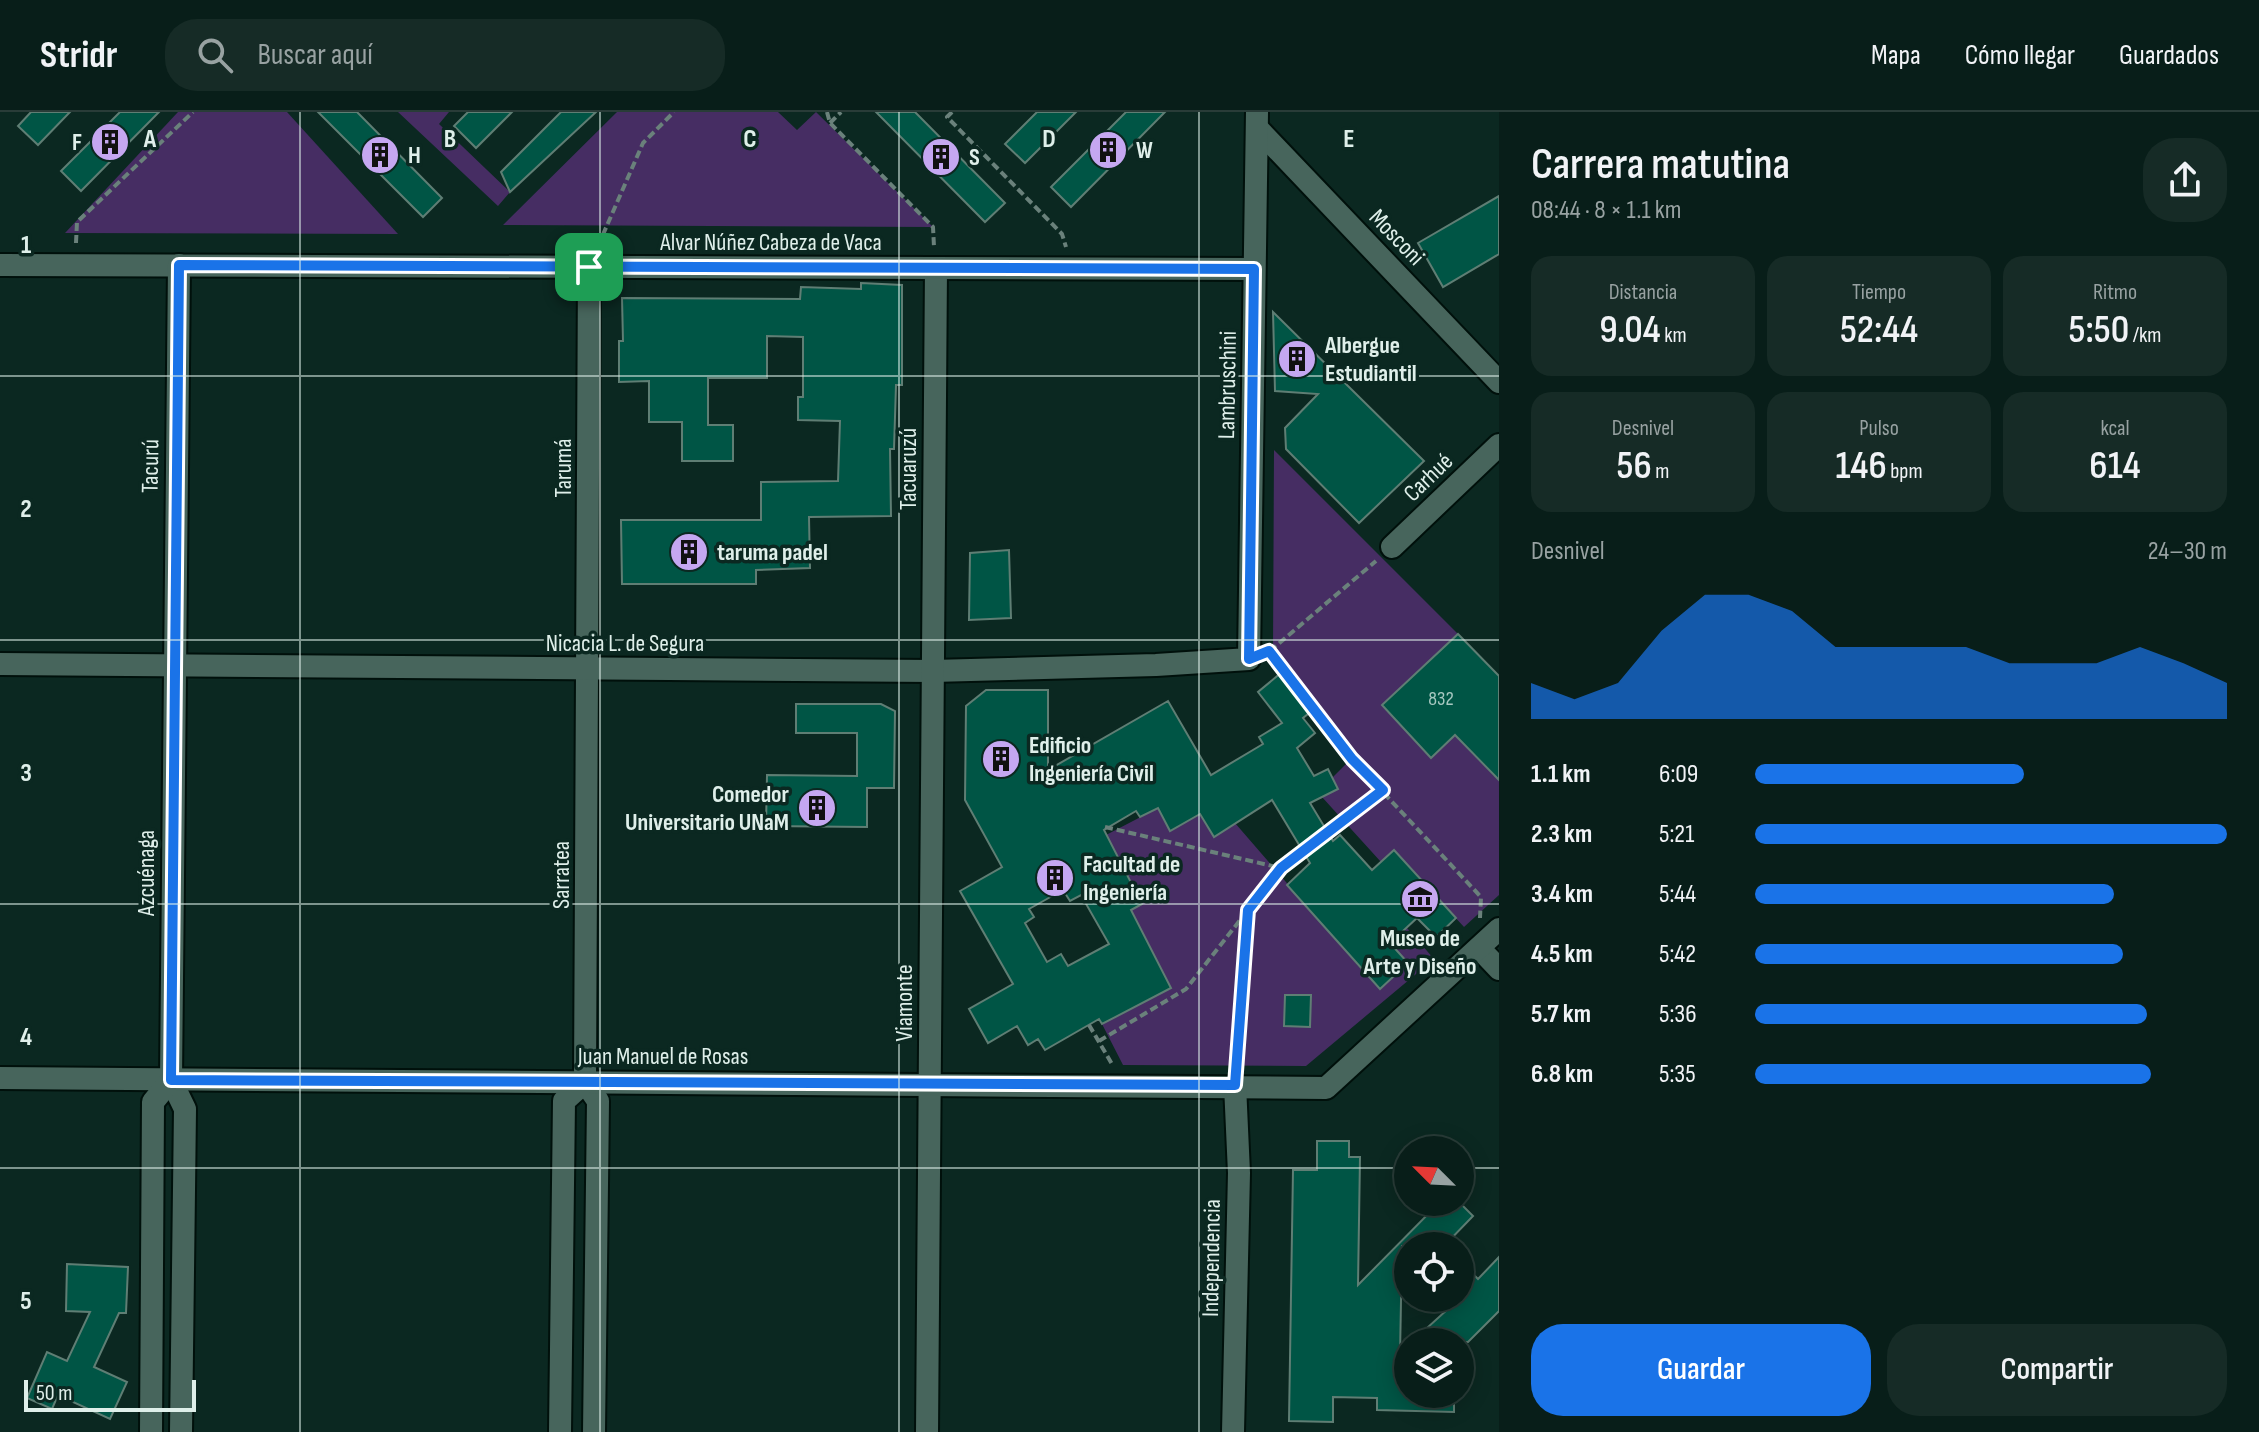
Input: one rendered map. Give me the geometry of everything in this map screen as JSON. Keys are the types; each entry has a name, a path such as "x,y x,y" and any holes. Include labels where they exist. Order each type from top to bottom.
{"street":[{"name":"Lambruschini","path":"1259,655 1254,269 1262,117"},
{"name":"Mosconi","path":"1262,117 1499,382"},
{"name":"Alvar Núñez Cabeza de Vaca","path":"0,265 1254,269"},
{"name":"Tacurú","path":"174,667 179,265"},
{"name":"Tarumá","path":"588,669 589,267"},
{"name":"Tacuaruzú","path":"933,671 936,268"},
{"name":"Carhué","path":"1392,547 1499,445"},
{"name":"Nicacia L. de Segura","path":"0,664 933,671 1156,665 1259,655"},
{"name":"Azcuénaga","path":"174,667 171,1080 185,1109 181,1432"},
{"name":"Sarratea","path":"588,669 585,1082 598,1101 594,1432"},
{"name":"Viamonte","path":"927,1432 933,671"},
{"path":"1499,929 1479,948 1499,969"},
{"name":"Juan Manuel de Rosas","path":"0,1078 1326,1088 1479,948"},
{"name":"Azcuénaga","path":"151,1432 153,1102 171,1080"},
{"path":"560,1432 564,1101 585,1082"},
{"name":"Independencia","path":"1233,1432 1239,1173 1235,1085"}],"path":[{"path":"74,265 77,222 193,112"},
{"path":"589,267 643,143 674,112"},
{"path":"827,112 830,123 933,227 936,268"},
{"path":"830,123 841,112"},
{"path":"942,112 1062,234 1073,269"},
{"path":"947,117 952,112"},
{"path":"1392,547 1259,655 1481,897 1479,948"},
{"path":"1099,1041 1186,989 1281,868 1383,790"},
{"path":"1105,827 1281,868"},
{"path":"1235,1085 1248,910"},
{"path":"1089,1025 1124,1085"}],"shaded area":[{"path":"178,112 287,112 398,234 65,233"},
{"path":"398,112 449,112 439,124 510,192 498,206"},
{"path":"617,112 778,112 797,130 816,112 933,227 503,225"},
{"path":"1274,450 1458,634 1382,705 1431,758 1456,734 1494,776 1499,772 1499,895 1464,927 1394,851 1381,862 1322,797 1337,789 1332,778 1352,758 1273,652"},
{"path":"1158,808 1170,831 1200,814 1214,836 1235,823 1361,969 1407,928 1434,959 1306,1066 1123,1065 1102,1024 1171,988 1131,910 1142,904 1106,835"}],"building":[{"path":"31,112 70,112 38,145 18,126"},
{"name":"F","path":"120,112 159,112 81,191 61,171"},
{"name":"H","path":"318,112 357,112 442,198 423,217"},
{"path":"468,112 512,112 476,148 454,126"},
{"path":"561,112 596,112 510,192 501,172"},
{"name":"S","path":"876,112 915,112 1005,203 985,222"},
{"path":"1037,112 1076,112 1025,163 1005,144"},
{"name":"W","path":"1126,112 1165,112 1071,207 1051,187"},
{"path":"1499,196 1499,254 1443,287 1418,243"},
{"path":"861,283 902,285 902,385 896,385 894,449 890,449 891,516 809,517 810,568 756,570 756,584 622,584 621,520 761,520 761,482 838,481 840,421 798,420 798,397 803,397 803,337 767,336 767,378 708,378 708,425 733,425 733,461 682,461 682,422 649,422 649,381 619,382 619,341 623,341 622,298 800,299 801,287 861,289"},
{"path":"1273,312 1424,461 1359,523 1286,449 1285,428 1318,394 1275,391"},
{"path":"1009,550 1011,618 969,620 970,553"},
{"path":"1458,634 1499,676 1499,780 1455,735 1431,758 1382,705"},
{"path":"1282,672 1313,710 1303,718 1315,733 1297,748 1314,776 1328,769 1338,789 1310,803 1333,841 1340,835 1372,870 1394,850 1456,918 1436,937 1417,918 1390,943 1408,963 1380,989 1287,885 1310,863 1272,800 1214,837 1200,814 1170,831 1158,808 1140,817 1136,811 1104,830 1142,904 1131,910 1171,988 1102,1024 1099,1019 1045,1050 1038,1039 1028,1045 1017,1026 988,1043 969,1009 1013,984 960,891 1002,867 965,800 966,706 986,690 1048,690 1048,770 1168,701 1211,775 1263,744 1259,737 1282,723 1258,692","holes":["1063,890 1070,901 1081,895 1109,944 1068,966 1061,954 1047,962 1025,923 1034,917 1029,909"]},
{"path":"796,704 881,704 895,711 894,788 867,788 867,827 766,826 767,775 857,776 857,733 796,733"},
{"path":"1285,995 1311,995 1310,1027 1284,1026"},
{"path":"1317,1141 1349,1141 1349,1157 1360,1157 1358,1285 1394,1249 1394,1312 1401,1312 1400,1328 1394,1328 1394,1408 1454,1408 1454,1412 1377,1410 1377,1398 1333,1397 1333,1422 1289,1421 1293,1170 1317,1170"},
{"path":"1426,1216 1473,1216 1458,1232 1410,1232"},
{"path":"1499,1257 1499,1311 1474,1336 1474,1328 1427,1328 1445,1312 1474,1312 1474,1275 1478,1279"},
{"path":"67,1264 128,1267 126,1313 119,1313 94,1367 127,1382 110,1419 58,1395 52,1409 27,1398 47,1352 67,1361 90,1312 66,1311"}],"place":[{"name":"F","path":"110,142"},
{"name":"W","path":"1108,150"},
{"name":"H","path":"380,155"},
{"name":"S","path":"941,157"},
{"name":"Albergue Estudiantil","path":"1297,359"},
{"name":"taruma padel","path":"689,552"},
{"name":"Edificio Ingeniería Civil","path":"1001,759"},
{"name":"Comedor Universitario UNaM","path":"817,808"},
{"name":"Facultad de Ingeniería","path":"1055,878"},
{"name":"Museo de Arte y Diseño","path":"1420,899"}],"route":[{"path":"179,265 589,267 1254,269 1249,659 1269,651 1352,759 1383,790 1281,868 1248,910 1235,1085 171,1080 179,265"}]}
